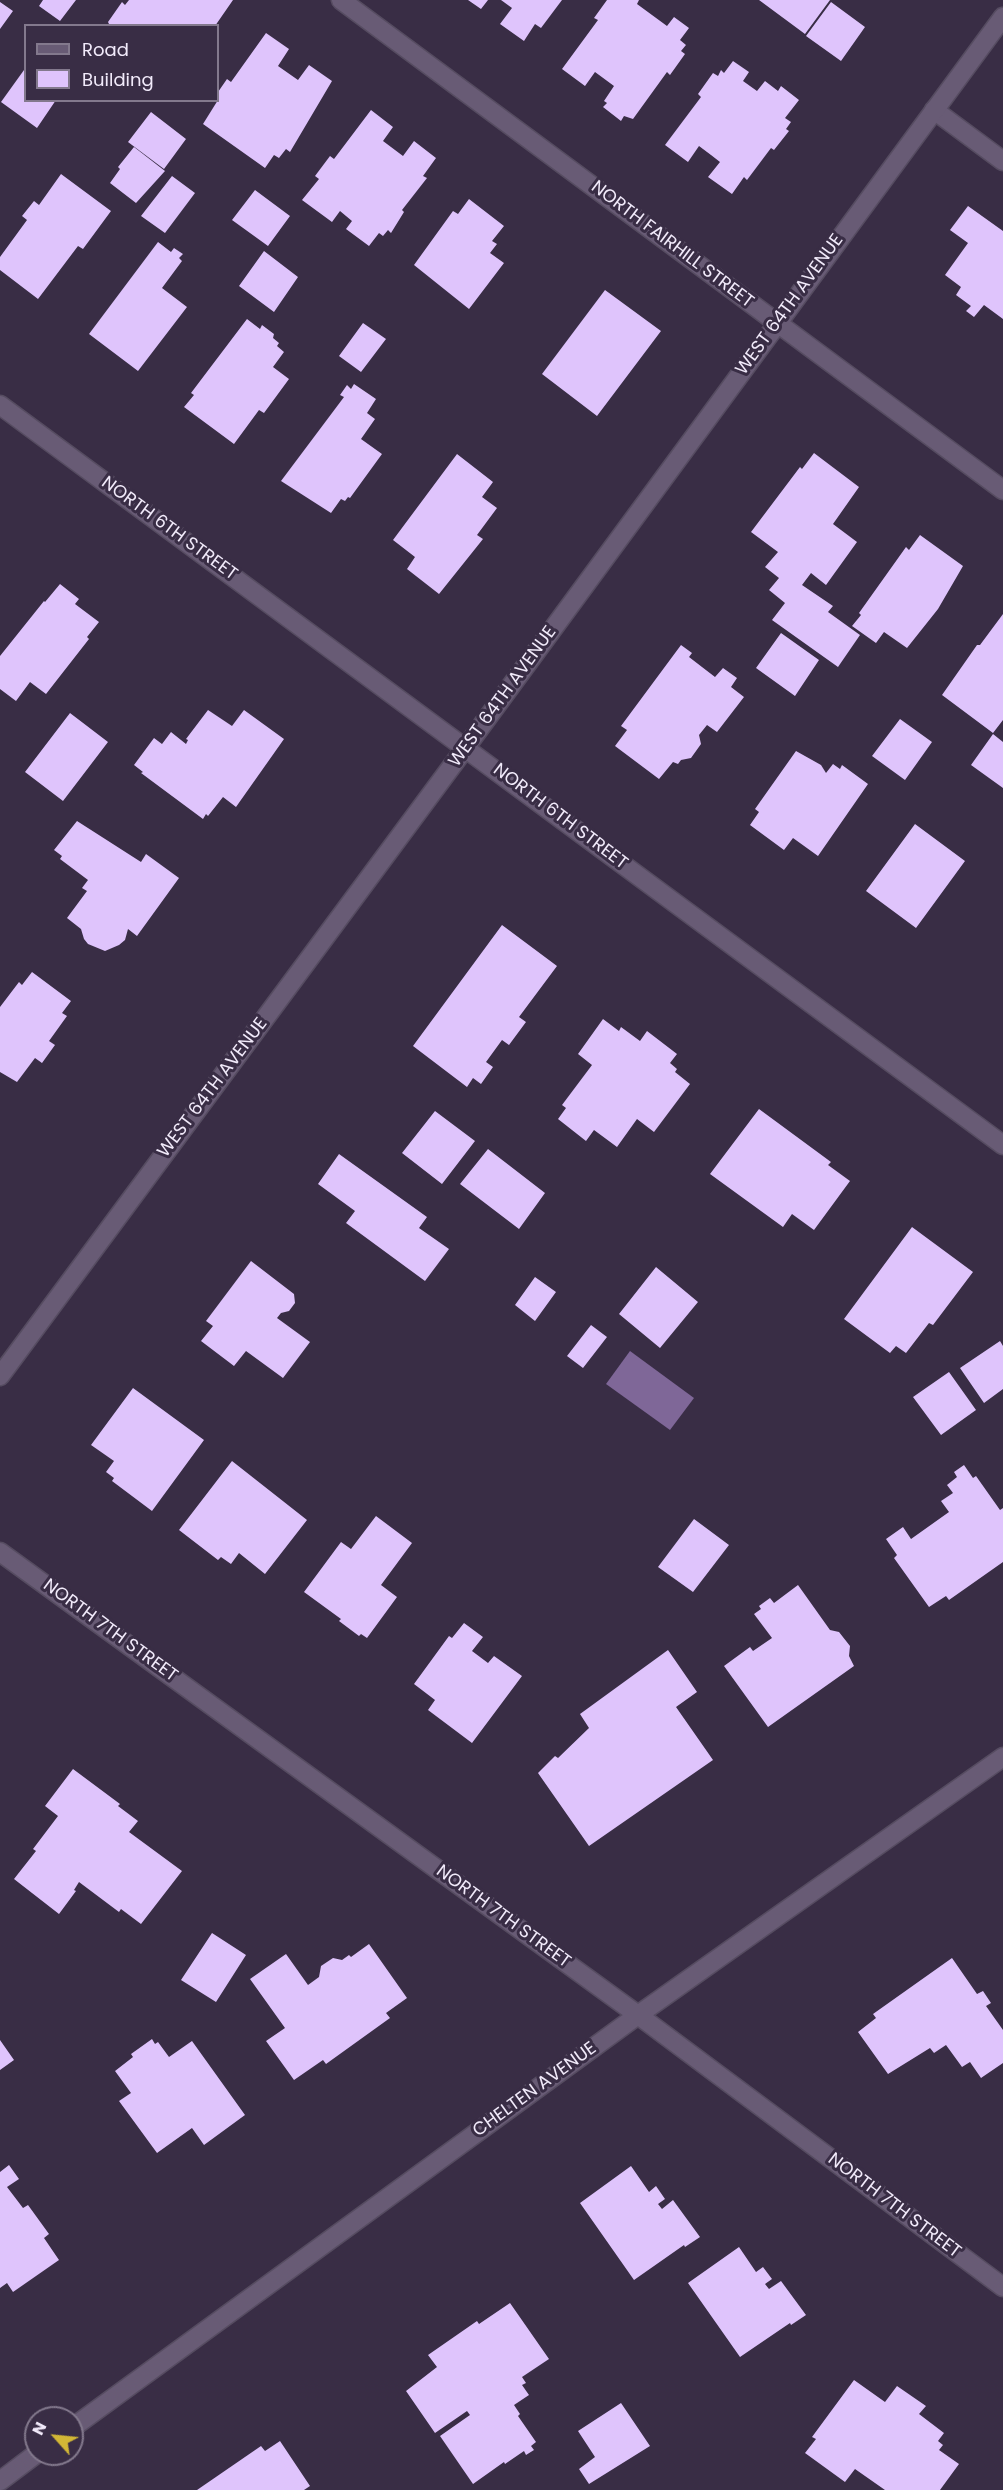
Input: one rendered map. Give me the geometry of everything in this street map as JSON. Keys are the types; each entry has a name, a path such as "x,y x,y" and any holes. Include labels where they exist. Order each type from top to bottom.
{"street":[{"name":"NORTH FAIRHILL STREET","path":"341,0 1003,490"},
{"name":"WEST 64TH AVENUE","path":"0,1376 1003,17"},
{"path":"934,110 1003,161"},
{"name":"NORTH 6TH STREET","path":"0,405 1003,1145"},
{"name":"NORTH 7TH STREET","path":"0,1552 638,2015 1003,2287"},
{"name":"CHELTEN AVENUE","path":"84,2419 638,2015 1003,1757"},
{"path":"0,2481 24,2463"}],"shaded area":[{"path":"630,1351 694,1398 670,1430 606,1384"}],"building":[{"path":"43,0 76,0 60,21 39,6"},
{"path":"129,0 233,0 216,24 109,24 108,22 122,2 125,5"},
{"path":"468,0 488,0 481,9"},
{"path":"501,0 562,0 541,28 535,24 524,41 500,24 512,8"},
{"path":"607,0 639,0 637,4 667,26 674,17 689,28 680,40 686,45 681,51 685,54 670,75 667,72 633,119 624,116 621,121 603,107 607,103 604,101 614,86 595,72 585,86 562,69 598,20 594,18"},
{"path":"759,0 830,0 805,34"},
{"path":"0,2 13,11 0,29"},
{"path":"831,2 865,27 841,61 806,36"},
{"path":"266,33 289,49 278,66 298,80 309,65 332,81 290,152 286,149 279,158 274,155 265,168 203,124 217,102 219,102 219,91 227,79 231,82"},
{"path":"733,61 749,72 743,81 757,91 765,81 778,91 781,86 799,100 785,118 791,122 786,129 789,131 774,150 771,148 747,180 744,177 732,194 708,177 720,162 699,146 688,162 665,145 701,97 698,94 713,73 718,76 721,70 724,73"},
{"path":"24,70 24,102 55,102 37,128 1,102"},
{"path":"371,110 393,127 383,141 403,156 414,141 436,158 423,176 427,178 402,210 404,212 391,233 388,230 383,236 379,233 369,246 346,229 352,221 340,211 332,222 302,200 319,179 315,176 330,156 334,159"},
{"path":"151,112 186,139 164,169 128,142"},
{"path":"134,147 165,171 136,203 110,183 120,169 118,167"},
{"path":"61,174 111,211 83,249 78,246 38,299 0,270 0,257 27,220 22,216 34,201 39,205"},
{"path":"172,176 195,193 165,233 141,216"},
{"path":"255,190 290,216 268,246 232,220"},
{"path":"469,199 504,226 492,241 497,244 490,253 504,263 469,309 414,265 453,211 458,214"},
{"path":"968,206 1003,231 1003,319 984,305 974,317 966,311 971,306 956,295 961,287 945,275 968,243 950,230"},
{"path":"158,242 171,252 174,248 183,254 179,258 182,261 162,288 187,307 138,371 89,334"},
{"path":"264,251 298,277 274,312 239,286"},
{"path":"605,290 661,331 597,416 542,374"},
{"path":"247,319 260,329 262,325 274,334 273,338 279,343 277,346 284,352 273,367 289,379 264,413 259,410 234,444 184,407 194,395 191,393"},
{"path":"363,323 386,339 361,372 339,356"},
{"path":"354,384 376,399 367,413 375,419 361,439 382,454 350,498 348,497 345,501 341,499 331,513 281,481 344,397 340,395 347,385 351,389"},
{"path":"814,453 859,487 833,524 857,542 826,585 811,573 802,585 833,606 828,612 860,635 838,667 772,620 785,603 769,590 779,578 765,567 778,552 751,532 800,467 802,469"},
{"path":"457,454 493,482 482,497 497,508 477,535 483,539 439,594 407,569 415,557 393,540"},
{"path":"920,535 963,566 938,609 907,648 884,632 876,643 852,626 906,547 909,550"},
{"path":"60,584 79,599 75,604 99,622 87,637 89,639 46,694 30,682 16,701 0,689 0,656"},
{"path":"1003,614 1003,720 993,733 942,695 977,645 980,645"},
{"path":"781,633 819,660 795,696 756,668"},
{"path":"681,645 692,653 689,657 715,677 723,668 737,678 731,687 744,697 717,732 707,725 699,735 701,744 691,758 681,760 678,764 673,762 659,779 615,746 627,730 621,726"},
{"path":"208,710 232,726 244,710 284,739 236,807 223,797 203,819 141,773 143,772 134,765 154,738 162,744 171,732 186,744 188,740 186,739"},
{"path":"70,713 108,742 63,801 25,772"},
{"path":"900,719 932,742 905,780 872,756"},
{"path":"993,734 1003,742 1003,788 971,765"},
{"path":"796,751 821,765 826,773 833,764 840,769 842,765 868,784 818,856 793,838 784,850 750,825 759,812 755,809"},
{"path":"77,821 141,862 146,854 179,878 137,936 128,929 125,940 105,951 88,944 81,929 67,918 87,891 82,888 88,880 60,859 62,856 54,850"},
{"path":"915,824 965,861 916,928 866,891"},
{"path":"502,925 557,966 519,1017 526,1022 509,1045 502,1040 486,1062 493,1067 481,1084 473,1078 467,1087 413,1046"},
{"path":"32,972 71,1001 62,1013 67,1016 49,1041 55,1045 42,1063 35,1058 17,1082 0,1072 0,1007 19,982 22,985"},
{"path":"603,1019 619,1031 621,1027 640,1041 647,1031 677,1054 670,1063 677,1069 675,1072 690,1084 654,1132 637,1119 617,1147 594,1130 586,1141 558,1119 566,1108 562,1105 592,1065 578,1054"},
{"path":"759,1109 831,1162 828,1165 850,1181 814,1230 792,1214 783,1227 710,1174"},
{"path":"435,1111 475,1141 442,1184 402,1153"},
{"path":"488,1149 545,1193 519,1229 460,1184"},
{"path":"339,1154 427,1217 419,1228 449,1249 425,1281 346,1223 355,1211 318,1184"},
{"path":"912,1227 973,1272 933,1325 929,1323 906,1353 896,1346 890,1353 844,1319"},
{"path":"251,1261 294,1294 295,1303 289,1311 281,1313 277,1318 310,1342 283,1378 246,1351 234,1366 201,1341 213,1326 206,1321"},
{"path":"656,1267 698,1302 660,1348 619,1314"},
{"path":"535,1277 556,1292 535,1321 515,1305"},
{"path":"591,1325 607,1337 583,1368 567,1356"},
{"path":"1000,1341 1003,1346 1003,1389 984,1403 960,1368"},
{"path":"949,1372 976,1410 941,1435 913,1397"},
{"path":"133,1388 204,1440 152,1511 112,1481 114,1478 106,1472 114,1461 91,1445"},
{"path":"232,1461 307,1520 265,1574 239,1553 231,1564 221,1557 218,1560 179,1530"},
{"path":"964,1465 973,1478 976,1476 1000,1510 1003,1508 1003,1562 949,1600 946,1596 929,1607 894,1558 897,1555 886,1539 903,1527 911,1539 949,1512 941,1501 953,1493 947,1485 957,1477 954,1472"},
{"path":"376,1516 412,1543 381,1585 397,1597 367,1638 361,1634 359,1636 339,1621 341,1619 304,1592 341,1542 351,1549"},
{"path":"694,1519 729,1545 693,1592 658,1567"},
{"path":"798,1585 830,1630 839,1632 850,1646 849,1656 854,1666 768,1727 724,1666 750,1647 753,1651 772,1638 754,1614 761,1609 759,1606 770,1598 774,1603"},
{"path":"464,1623 483,1637 472,1651 488,1663 494,1656 522,1676 472,1743 428,1710 435,1700 414,1684 449,1636 452,1638"},
{"path":"668,1650 697,1692 676,1707 713,1760 589,1846 538,1773 555,1756 558,1758 589,1728 580,1714"},
{"path":"73,1769 120,1804 118,1806 138,1821 129,1832 182,1871 141,1924 121,1909 119,1912 79,1882 74,1890 76,1891 59,1914 14,1879 36,1851 33,1849 58,1816 45,1806"},
{"path":"212,1933 246,1955 216,2002 181,1980"},
{"path":"369,1944 407,1998 386,2013 390,2018 326,2064 323,2060 294,2080 266,2041 285,2028 250,1979 286,1954 308,1985 319,1977 321,1966 333,1958 342,1960 349,1955 351,1957"},
{"path":"952,1958 977,1994 983,1991 991,2003 986,2006 1003,2030 1003,2063 981,2078 970,2062 962,2067 946,2045 934,2053 930,2048 888,2074 858,2032 876,2018 873,2014"},
{"path":"152,2039 155,2044 158,2042 169,2057 192,2041 245,2115 204,2145 192,2128 157,2153 119,2101 131,2093 115,2071 133,2057 131,2054"},
{"path":"0,2040 14,2060 0,2070"},
{"path":"9,2165 19,2179 7,2187 23,2208 28,2205 49,2234 44,2238 59,2260 13,2292 7,2283 0,2288 0,2172"},
{"path":"631,2166 649,2192 656,2186 665,2199 658,2204 662,2209 673,2200 700,2237 685,2247 684,2245 634,2280 580,2203"},
{"path":"739,2247 756,2272 763,2267 772,2279 765,2284 769,2289 781,2281 806,2315 791,2325 790,2323 740,2357 688,2283"},
{"path":"510,2303 549,2359 522,2377 526,2383 522,2385 529,2395 514,2405 520,2414 518,2416 536,2442 531,2446 534,2450 526,2455 524,2451 505,2464 504,2462 473,2484 440,2436 470,2415 467,2411 435,2433 406,2391 437,2367 428,2355 477,2321 479,2324"},
{"path":"854,2380 885,2402 897,2386 926,2406 919,2414 944,2433 938,2441 943,2445 939,2450 959,2464 940,2490 885,2490 855,2469 845,2482 805,2453 816,2439 812,2437"},
{"path":"621,2403 650,2446 589,2484 579,2469 595,2457 578,2431"},
{"path":"280,2441 310,2486 304,2490 197,2490 261,2446 265,2451"}]}
